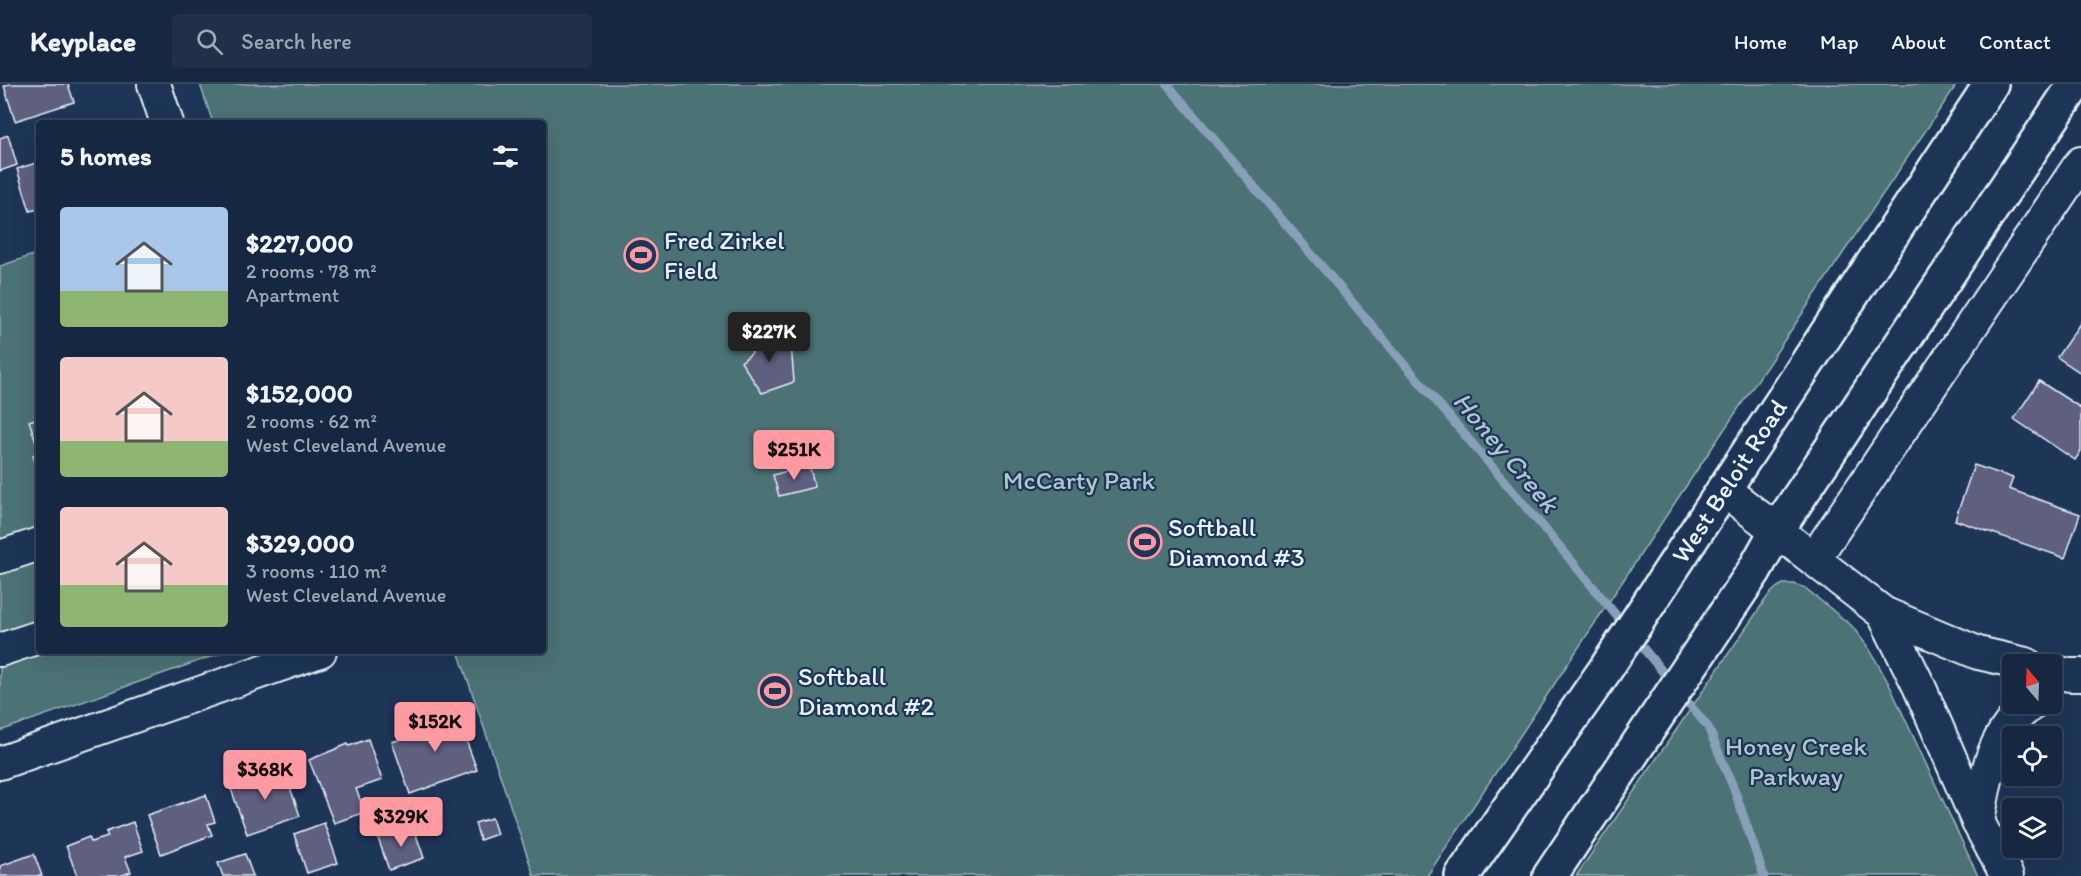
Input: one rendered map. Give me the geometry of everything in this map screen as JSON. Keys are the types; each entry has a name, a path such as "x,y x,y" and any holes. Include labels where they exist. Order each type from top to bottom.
{"main road":[{"name":"West Beloit Road","path":"1462,876 1605,669 1991,84"},
{"path":"1550,876 1754,571 1777,530 2075,84"}],"street":[{"path":"154,84 166,120"},
{"path":"1814,559 2081,163"},
{"path":"1723,489 1883,613 1978,653 2002,658"},
{"path":"0,557 36,545"},
{"path":"1883,613 1920,686 1978,822 2007,876"},
{"path":"0,650 36,638"},
{"path":"0,763 311,654"},
{"path":"1978,822 1987,767 2003,732 2021,714"}],"green space":[{"name":"McCarty Park","path":"200,84 1957,84 1427,876 534,876 459,654 546,654 546,120 212,120"},
{"path":"36,254 36,654 218,654 0,731 0,266"},
{"name":"Honey Creek Parkway","path":"1783,584 1794,584 1805,588 1852,626 1870,650 1888,682 1978,876 1576,876 1768,596"}],"building":[{"path":"9,84 68,84 74,102 15,121 4,86"},
{"path":"8,135 17,165 0,171 0,138"},
{"path":"36,163 36,210 30,211 17,169"},
{"path":"2081,322 2081,373 2057,357"},
{"path":"773,330 779,345 791,344 794,382 762,393 741,362 752,353 748,340"},
{"path":"2039,381 2081,408 2081,451 2075,460 2014,419"},
{"path":"36,419 36,441 29,421"},
{"path":"809,465 815,487 779,496 773,475"},
{"path":"1974,465 2013,478 2009,489 2080,514 2065,558 1955,520"},
{"path":"454,707 477,770 410,794 392,742 431,729 426,717"},
{"path":"368,739 382,780 356,789 365,812 334,823 309,760 348,744 349,746"},
{"path":"283,767 300,816 247,834 230,786"},
{"path":"206,795 215,822 208,824 212,835 161,854 147,815"},
{"path":"492,818 497,834 480,840 475,823"},
{"path":"133,822 143,851 125,857 131,872 120,876 77,876 66,846 89,837 91,842 108,837 106,832"},
{"path":"324,823 338,863 307,873 294,834"},
{"path":"413,826 424,858 389,870 378,838"},
{"path":"34,854 42,876 0,876 0,866"},
{"path":"245,854 253,876 223,876 218,863"}],"waterway":[{"name":"Honey Creek","path":"1167,84 1560,547 1708,727 1734,789 1764,876"}],"place":[{"name":"Fred Zirkel Field","path":"641,255"},
{"name":"Softball Diamond #3","path":"1145,542"},
{"name":"Softball Diamond #2","path":"775,691"}]}
